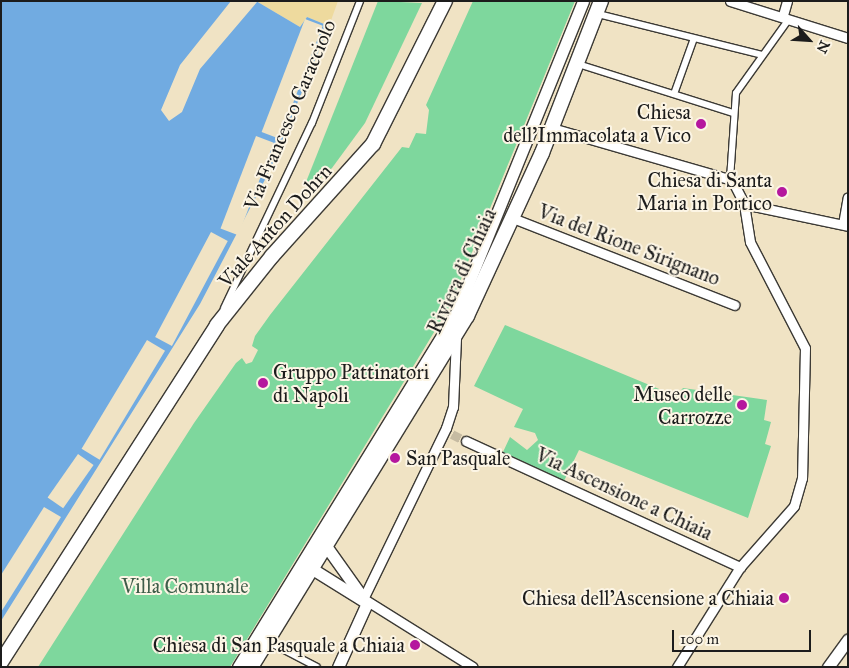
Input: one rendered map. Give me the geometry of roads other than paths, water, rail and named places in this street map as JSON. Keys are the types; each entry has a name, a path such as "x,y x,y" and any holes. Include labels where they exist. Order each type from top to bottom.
{"main road":[{"name":"Viale Anton Dohrn","path":"1,662 217,325 272,256 373,144 445,1"},
{"name":"Riviera di Chiaia","path":"251,667 267,641 306,566 326,546 457,335 552,128 600,7"}],"street":[{"name":"Via Francesco Caracciolo","path":"217,325 308,132 360,1"},
{"name":"Riviera di Chiaia","path":"238,667 306,566 335,511 458,309 583,1"},
{"path":"730,1 848,38"},
{"path":"677,667 740,567 787,519 800,490 807,366 803,341 750,242 744,204 730,179 733,113 738,89 786,17 787,1"},
{"path":"600,7 694,38 762,55"},
{"path":"674,94 694,38"},
{"path":"578,64 733,113"},
{"path":"552,128 730,179"},
{"path":"744,204 845,225 848,197"},
{"name":"Via del Rione Sirignano","path":"510,217 734,305"},
{"path":"364,599 449,432 453,407 457,335"},
{"name":"Via Ascensione a Chiaia","path":"466,440 740,567"},
{"path":"326,546 364,599 367,609 338,667"},
{"path":"306,566 364,599 468,665"},
{"path":"828,667 848,639"},
{"path":"267,641 317,667"}],"water":[{"path":"1,1 256,1 300,27 307,17 329,26 270,170 200,304 1,621"}],"tunnel":[{"path":"452,434 466,441"}],"place":[{"name":"Chiesa dell'Immacolata a Vico","path":"701,124"},
{"name":"Chiesa di Santa Maria in Portico","path":"782,192"},
{"name":"Gruppo Pattinatori di Napoli","path":"263,383"},
{"name":"Museo delle Carrozze","path":"742,405"},
{"name":"San Pasquale","path":"395,458"},
{"name":"Chiesa dell'Ascensione a Chiaia","path":"784,598"},
{"name":"Chiesa di San Pasquale a Chiaia","path":"415,645"}],"park label":[{"name":"Villa Comunale","path":"185,586"}]}
